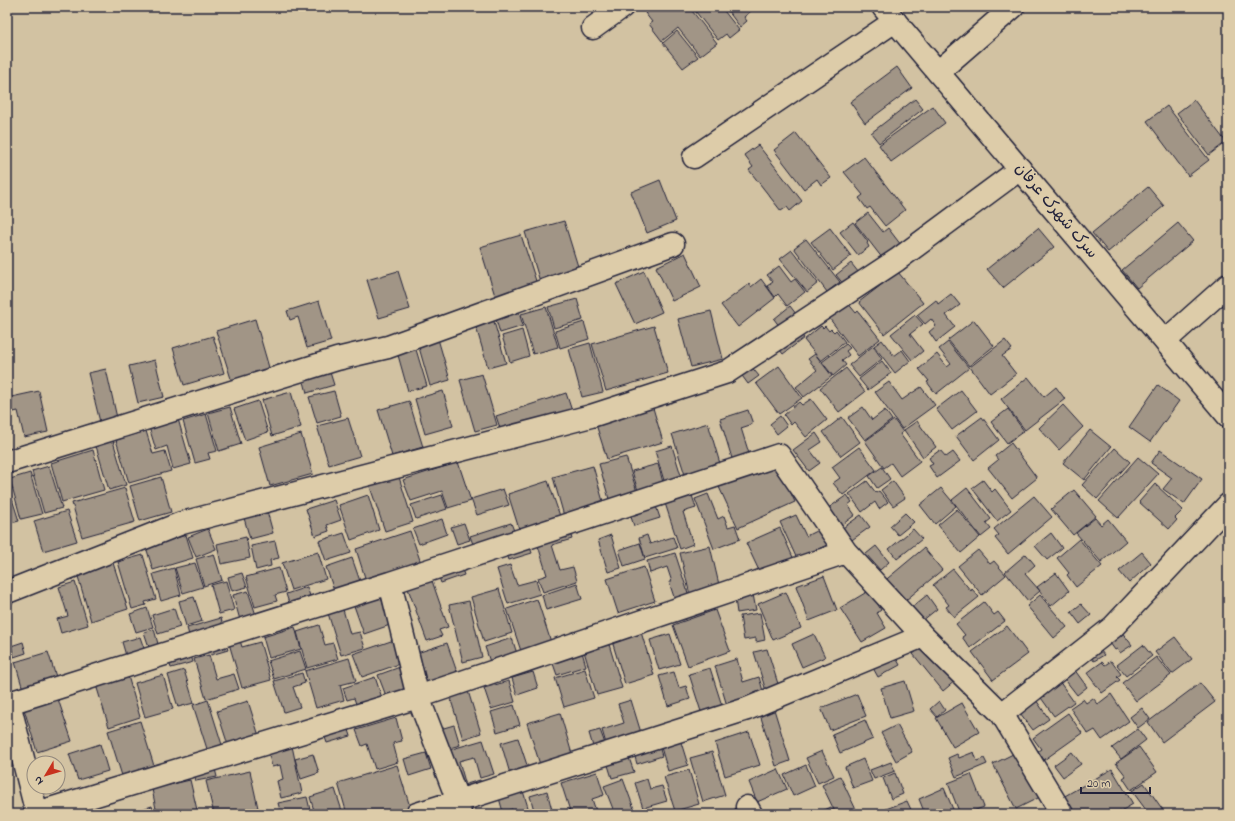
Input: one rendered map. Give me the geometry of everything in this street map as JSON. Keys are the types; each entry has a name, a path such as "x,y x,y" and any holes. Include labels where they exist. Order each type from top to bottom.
{"street":[{"path":"593,28 622,7"},
{"path":"938,72 1013,7"},
{"path":"694,157 889,14"},
{"name":"سرک شهرک عرفان","path":"889,14 1166,340 1228,416"},
{"path":"7,592 182,523 591,416 728,372 897,260 1020,169"},
{"path":"7,462 337,358 388,347 673,244"},
{"path":"1166,340 1228,285"},
{"path":"846,552 418,697 37,813 9,702 390,583 780,455 846,552 923,636 1002,714 1062,814"},
{"path":"1002,714 1113,627 1228,505"},
{"path":"390,583 418,697 459,808"},
{"path":"417,814 459,808 747,709 923,636"}],"building":[{"path":"653,7 689,7 717,43 700,56 678,28 662,41 649,24 652,22 645,13"},
{"path":"692,7 721,7 739,30 729,38 726,34 718,40"},
{"path":"725,7 750,7 752,10 744,17 747,21 740,27"},
{"path":"677,31 698,57 683,68 663,43"},
{"path":"897,67 912,88 865,123 850,102"},
{"path":"915,99 923,109 879,143 871,133"},
{"path":"1194,100 1226,142 1209,155 1177,113"},
{"path":"933,106 945,123 891,162 879,145"},
{"path":"1167,106 1209,160 1188,176 1147,121"},
{"path":"796,133 831,178 821,185 817,179 804,189 774,150"},
{"path":"758,145 802,201 790,211 787,207 781,211 749,170 753,167 744,155"},
{"path":"864,157 905,210 885,226 870,207 867,209 859,198 863,195 844,172"},
{"path":"660,180 676,221 647,233 631,192"},
{"path":"1148,187 1164,206 1108,252 1092,233"},
{"path":"868,213 883,232 888,228 901,245 883,259 855,223"},
{"path":"564,221 580,273 541,285 525,232"},
{"path":"853,222 868,242 869,247 858,255 840,232"},
{"path":"1178,223 1193,241 1137,288 1122,270"},
{"path":"830,228 851,256 833,270 811,242"},
{"path":"1038,228 1054,247 1003,288 987,269"},
{"path":"521,235 538,287 496,299 480,247"},
{"path":"806,239 840,282 827,292 794,248"},
{"path":"792,250 818,283 807,292 780,259"},
{"path":"685,253 701,287 672,301 656,267"},
{"path":"851,263 859,273 844,285 836,275"},
{"path":"779,266 791,282 795,279 805,292 787,306 778,294 775,297 767,286 773,282 767,275"},
{"path":"398,271 410,309 379,318 367,280"},
{"path":"644,271 662,312 635,324 616,284"},
{"path":"898,272 923,303 884,334 859,302"},
{"path":"761,279 775,298 738,327 721,305 749,284 751,287"},
{"path":"951,294 960,305 946,315 955,327 936,342 929,332 936,326 931,319 925,324 917,315 936,300 938,304"},
{"path":"577,299 583,320 554,328 548,307"},
{"path":"319,301 331,341 307,348 298,317 290,320 287,311"},
{"path":"847,302 856,313 858,311 880,339 858,356 826,314"},
{"path":"517,306 523,326 500,333 494,313"},
{"path":"790,306 796,314 780,327 774,319"},
{"path":"546,307 558,347 533,354 521,314"},
{"path":"711,311 723,359 691,367 678,319"},
{"path":"492,315 506,363 488,368 474,320"},
{"path":"915,315 923,324 910,334 923,351 912,360 891,334"},
{"path":"255,319 270,371 232,382 216,331"},
{"path":"974,320 994,346 969,366 948,340"},
{"path":"584,322 589,339 560,348 555,331"},
{"path":"654,326 668,373 606,391 592,344"},
{"path":"821,326 823,328 825,326 829,331 831,329 834,332 836,330 845,342 821,361 804,340"},
{"path":"797,329 804,338 783,354 776,345"},
{"path":"522,330 529,356 510,362 502,336"},
{"path":"213,336 224,373 184,385 173,348"},
{"path":"438,339 450,380 430,386 418,344"},
{"path":"882,340 894,356 902,350 910,361 895,373 874,346"},
{"path":"1005,340 1012,349 1002,356 1016,374 990,394 970,367"},
{"path":"948,342 969,368 936,394 927,382 929,381 919,369 937,354 947,367 951,364 939,349"},
{"path":"414,343 427,386 408,391 396,348"},
{"path":"590,343 603,392 582,397 569,349"},
{"path":"846,344 850,348 846,351 849,355 842,360 846,365 833,376 822,362"},
{"path":"873,346 882,359 859,377 849,365"},
{"path":"815,354 832,376 804,397 796,387 817,370 808,359"},
{"path":"155,360 164,397 138,403 129,366"},
{"path":"882,361 891,373 868,390 859,379"},
{"path":"750,365 759,376 748,384 740,373"},
{"path":"328,366 334,385 307,393 302,374"},
{"path":"779,366 802,398 779,414 756,383"},
{"path":"846,368 865,392 839,412 820,388"},
{"path":"106,369 117,418 100,422 88,373"},
{"path":"482,374 497,425 475,431 460,380"},
{"path":"1028,377 1044,397 1056,387 1065,399 1025,430 1001,399"},
{"path":"889,382 902,400 921,387 935,405 902,429 875,392"},
{"path":"1158,385 1179,401 1150,442 1129,427"},
{"path":"961,390 977,411 952,430 936,409"},
{"path":"39,391 48,432 24,437 18,411 9,413 7,398"},
{"path":"334,391 341,416 317,423 309,397"},
{"path":"443,391 453,426 425,434 415,399"},
{"path":"291,392 301,427 272,436 262,400"},
{"path":"566,393 572,411 502,434 496,416"},
{"path":"811,399 827,420 806,437 794,422 791,425 784,415 799,402 802,405"},
{"path":"258,401 268,432 245,440 234,409"},
{"path":"409,401 423,447 392,456 378,410"},
{"path":"651,401 663,442 607,459 594,418"},
{"path":"1063,405 1083,427 1059,450 1039,428"},
{"path":"230,407 241,444 219,451 208,413"},
{"path":"863,407 872,420 885,410 892,420 865,440 848,418"},
{"path":"1008,409 1024,431 1007,443 991,422"},
{"path":"748,410 753,424 741,428 751,460 734,465 720,419"},
{"path":"206,414 217,451 208,453 210,459 195,463 183,421"},
{"path":"780,416 787,426 777,434 770,424"},
{"path":"842,417 860,442 841,456 823,432"},
{"path":"982,417 999,440 974,460 956,436"},
{"path":"348,418 360,456 329,465 317,426"},
{"path":"178,419 191,464 173,469 167,446 156,450 149,427"},
{"path":"894,420 903,432 900,434 920,461 900,476 891,463 884,468 865,441"},
{"path":"917,421 936,447 923,457 904,430"},
{"path":"708,423 721,467 686,478 672,434"},
{"path":"1090,430 1111,447 1084,480 1063,463"},
{"path":"146,431 153,454 165,451 171,471 129,483 116,440"},
{"path":"816,433 822,442 810,450 820,463 809,471 793,450"},
{"path":"301,434 313,474 270,486 259,447"},
{"path":"113,441 126,485 109,490 96,446"},
{"path":"1011,443 1037,478 1012,498 988,468 998,460 995,456"},
{"path":"672,446 683,482 666,487 655,451"},
{"path":"859,447 876,470 843,495 833,483 840,478 832,467"},
{"path":"1115,448 1130,462 1097,499 1082,485"},
{"path":"93,450 104,490 62,502 51,463"},
{"path":"940,450 946,457 953,452 960,461 937,478 929,466 933,464 929,458"},
{"path":"1160,450 1202,479 1184,504 1163,489 1172,478 1151,463"},
{"path":"626,457 639,498 611,506 599,464"},
{"path":"1138,457 1158,474 1118,518 1099,501"},
{"path":"776,461 795,502 738,528 719,487"},
{"path":"458,462 471,501 448,508 442,491 411,501 403,480"},
{"path":"658,464 664,486 639,494 632,471"},
{"path":"49,466 62,508 44,513 32,471"},
{"path":"593,466 604,505 564,516 553,477"},
{"path":"882,467 890,479 877,488 869,476"},
{"path":"30,473 42,514 21,519 10,479"},
{"path":"398,474 413,522 385,531 369,484"},
{"path":"161,477 171,512 140,521 130,486"},
{"path":"983,480 992,492 995,489 1011,510 997,521 972,488"},
{"path":"548,481 561,519 520,532 508,494"},
{"path":"867,481 876,493 879,491 888,502 879,509 875,502 862,512 849,494"},
{"path":"893,481 905,498 893,506 881,490"},
{"path":"7,483 19,521 7,524"},
{"path":"1155,484 1183,510 1175,518 1177,520 1169,529 1139,502"},
{"path":"125,488 135,522 82,537 72,503"},
{"path":"941,488 956,506 935,524 920,505"},
{"path":"967,488 991,519 986,523 991,529 981,537 952,500"},
{"path":"503,489 509,505 477,515 471,499"},
{"path":"690,489 696,508 683,512 693,544 680,549 663,497"},
{"path":"1074,490 1096,516 1073,535 1051,509"},
{"path":"708,494 718,519 724,516 728,527 735,525 740,539 714,549 695,499"},
{"path":"368,495 379,530 351,540 339,505"},
{"path":"442,495 447,509 416,519 411,505"},
{"path":"847,495 852,502 848,505 855,515 839,527 827,509"},
{"path":"1034,496 1052,517 1008,554 995,538 999,535 994,529"},
{"path":"334,500 341,520 327,525 329,531 315,536 306,509"},
{"path":"654,500 660,518 634,526 628,508"},
{"path":"957,509 980,537 961,553 938,525"},
{"path":"67,511 77,541 43,551 34,521"},
{"path":"267,511 273,533 250,539 244,518"},
{"path":"905,513 914,522 898,535 890,526"},
{"path":"796,515 806,536 822,528 829,544 797,559 780,522"},
{"path":"861,515 870,527 849,542 840,530"},
{"path":"1095,518 1101,525 1108,519 1126,541 1101,562 1076,533"},
{"path":"442,519 447,534 419,544 413,529"},
{"path":"464,523 470,540 457,544 451,527"},
{"path":"511,523 516,536 475,550 470,536"},
{"path":"568,528 572,539 552,545 560,570 573,567 577,581 543,592 538,578 547,575 536,539"},
{"path":"780,528 795,562 762,577 746,543"},
{"path":"208,529 216,549 196,557 188,537"},
{"path":"913,529 922,539 897,559 889,549"},
{"path":"410,531 422,566 367,584 356,549"},
{"path":"344,533 351,553 326,561 319,541"},
{"path":"1051,533 1062,548 1047,560 1035,546"},
{"path":"186,535 193,558 153,570 146,547"},
{"path":"611,535 621,568 608,572 598,540"},
{"path":"647,535 650,544 673,537 677,548 645,558 639,538"},
{"path":"246,537 250,558 221,564 217,544"},
{"path":"1079,539 1102,566 1076,587 1067,575 1069,573 1057,558"},
{"path":"275,541 279,558 270,560 271,566 256,570 251,546"},
{"path":"528,542 532,553 509,560 505,549"},
{"path":"640,543 645,559 624,566 619,550"},
{"path":"710,546 720,589 690,595 680,553"},
{"path":"876,546 889,562 880,570 866,554"},
{"path":"924,548 942,570 900,605 882,583"},
{"path":"978,550 990,564 994,561 1006,575 982,595 958,566"},
{"path":"318,552 326,579 291,590 282,563"},
{"path":"1142,552 1151,563 1129,583 1119,571"},
{"path":"675,553 689,596 675,600 669,582 672,582 667,567 650,573 647,561"},
{"path":"214,554 222,580 204,586 196,559"},
{"path":"1026,554 1035,565 1025,574 1040,591 1028,601 1005,572"},
{"path":"143,555 156,599 145,602 146,605 132,609 118,562"},
{"path":"352,558 361,584 335,593 326,567"},
{"path":"113,563 128,609 91,621 77,573"},
{"path":"195,563 203,587 183,593 175,568"},
{"path":"460,564 464,575 441,583 437,572"},
{"path":"510,565 517,585 536,580 540,594 508,604 497,569"},
{"path":"644,567 655,601 618,613 607,579"},
{"path":"174,568 181,595 161,601 153,574"},
{"path":"279,568 286,592 275,595 277,601 255,607 246,577"},
{"path":"953,569 971,591 972,589 979,597 954,617 946,607 949,605 933,585"},
{"path":"242,573 247,587 232,591 228,577"},
{"path":"1056,573 1069,591 1051,606 1037,587"},
{"path":"430,575 448,627 439,630 442,636 427,641 406,583"},
{"path":"824,576 837,610 809,621 796,586"},
{"path":"226,581 234,610 219,614 211,585"},
{"path":"75,582 88,625 61,633 57,619 68,616 59,587"},
{"path":"577,583 582,599 546,610 542,595"},
{"path":"307,587 313,605 292,612 286,594"},
{"path":"499,589 512,633 484,642 471,597"},
{"path":"752,589 756,610 737,613 734,592"},
{"path":"870,590 881,610 877,613 886,628 862,642 840,608"},
{"path":"248,591 256,615 240,620 233,595"},
{"path":"379,591 390,625 364,634 352,600"},
{"path":"786,592 801,628 773,640 758,604"},
{"path":"927,595 937,609 922,621 911,608"},
{"path":"1040,595 1067,627 1054,638 1027,606"},
{"path":"194,597 202,621 186,626 179,601"},
{"path":"537,599 552,645 522,654 507,609"},
{"path":"469,601 482,657 463,662 449,605"},
{"path":"984,602 994,615 998,612 1005,621 970,648 962,637 965,635 956,624"},
{"path":"1081,604 1091,615 1080,624 1071,612"},
{"path":"342,606 350,634 360,632 365,648 341,655 327,610"},
{"path":"147,608 153,627 136,632 130,614"},
{"path":"174,608 180,627 158,634 152,615"},
{"path":"715,610 730,651 688,666 673,625"},
{"path":"760,613 765,640 756,642 756,638 744,640 740,616"},
{"path":"221,618 224,631 191,642 187,628"},
{"path":"319,625 325,645 333,643 338,659 307,668 297,632"},
{"path":"1007,626 1028,654 993,680 972,652"},
{"path":"295,627 301,649 269,658 263,637"},
{"path":"154,629 158,644 149,647 144,632"},
{"path":"1121,631 1132,645 1120,653 1117,649 1115,650 1108,640"},
{"path":"641,632 654,675 625,684 612,641"},
{"path":"670,634 680,664 659,670 650,640"},
{"path":"814,634 825,657 802,667 792,644"},
{"path":"140,637 146,654 127,659 122,642"},
{"path":"239,637 242,647 260,642 271,680 242,688 228,640"},
{"path":"1175,637 1192,659 1172,674 1155,652"},
{"path":"512,638 518,657 491,665 485,647"},
{"path":"224,639 228,650 211,655 207,644"},
{"path":"394,640 402,663 362,677 353,654"},
{"path":"608,641 622,688 597,695 583,648"},
{"path":"23,642 26,653 14,657 11,646"},
{"path":"447,643 459,678 423,691 411,655"},
{"path":"926,644 956,680 943,691 913,654"},
{"path":"1143,645 1152,656 1126,676 1117,665"},
{"path":"1098,647 1104,655 1094,661 1089,654"},
{"path":"767,649 779,687 766,691 754,652"},
{"path":"300,651 306,669 274,679 268,661"},
{"path":"48,652 58,683 24,693 15,662"},
{"path":"190,652 193,662 171,668 168,659"},
{"path":"582,652 586,666 557,675 552,661"},
{"path":"209,655 216,679 234,674 239,689 206,699 194,659"},
{"path":"895,656 900,665 878,677 873,668"},
{"path":"1156,657 1171,675 1136,701 1122,683"},
{"path":"349,658 356,681 340,685 344,700 316,708 305,671"},
{"path":"737,659 743,682 759,677 765,698 728,709 715,666"},
{"path":"1111,661 1121,674 1117,677 1120,680 1102,693 1087,673 1102,662 1105,665"},
{"path":"400,667 410,693 388,701 378,675"},
{"path":"710,668 724,712 703,718 689,674"},
{"path":"585,669 594,698 564,707 555,678"},
{"path":"1074,669 1087,687 1077,695 1063,677"},
{"path":"184,670 194,703 178,707 168,675"},
{"path":"533,672 538,688 517,695 512,678"},
{"path":"674,672 679,688 686,686 690,699 668,706 659,676"},
{"path":"302,673 305,683 293,687 300,707 284,712 274,681"},
{"path":"163,675 173,709 145,717 135,683"},
{"path":"128,676 140,717 109,727 96,685"},
{"path":"375,677 383,701 358,710 354,698 347,700 343,688"},
{"path":"509,681 515,702 491,709 484,688"},
{"path":"905,681 914,711 890,718 881,688"},
{"path":"1059,681 1074,702 1054,716 1039,695"},
{"path":"1200,683 1215,702 1162,742 1148,722"},
{"path":"468,691 481,733 463,739 450,697"},
{"path":"857,694 866,716 830,730 821,708"},
{"path":"1111,694 1129,721 1102,740 1095,730 1088,734 1070,708 1083,699 1086,703 1093,698 1098,704"},
{"path":"1034,697 1049,719 1033,730 1017,709"},
{"path":"58,699 72,741 37,752 24,709"},
{"path":"208,700 223,748 208,752 193,705"},
{"path":"631,700 642,736 607,747 602,730 624,723 618,704"},
{"path":"248,701 259,736 228,745 217,711"},
{"path":"939,701 945,710 937,717 930,709"},
{"path":"962,703 979,732 953,747 936,718"},
{"path":"514,705 520,725 497,732 491,712"},
{"path":"773,706 790,761 776,766 759,711"},
{"path":"1142,708 1150,719 1138,728 1130,717"},
{"path":"560,713 574,761 542,771 527,723"},
{"path":"1068,713 1082,733 1044,760 1038,751 1041,749 1033,738"},
{"path":"396,718 402,741 393,743 398,762 375,769 367,744 362,746 356,730"},
{"path":"865,720 873,739 840,753 832,734"},
{"path":"140,721 155,769 123,779 108,731"},
{"path":"346,721 351,736 327,743 322,729"},
{"path":"454,725 460,745 443,750 437,730"},
{"path":"897,725 912,752 896,761 881,733"},
{"path":"1138,729 1146,740 1121,759 1112,748"},
{"path":"600,730 606,746 594,750 589,733"},
{"path":"749,732 760,765 725,776 715,743"},
{"path":"518,738 529,771 511,777 501,743"},
{"path":"680,739 688,765 668,771 660,744"},
{"path":"483,740 494,774 480,778 474,757 459,761 465,782 452,785 442,752"},
{"path":"658,743 662,756 637,764 633,750"},
{"path":"100,744 108,771 78,780 69,754"},
{"path":"292,746 302,793 281,798 277,781 283,779 280,765 272,767 268,751"},
{"path":"1139,747 1157,772 1131,790 1123,778 1126,776 1116,763"},
{"path":"822,751 834,776 818,783 806,758"},
{"path":"1019,751 1042,796 1016,809 993,764"},
{"path":"712,752 725,795 703,802 690,758"},
{"path":"974,752 977,761 984,758 987,764 956,777 948,758 957,754 959,758"},
{"path":"1072,752 1081,764 1063,777 1054,765"},
{"path":"426,753 431,769 409,776 404,759"},
{"path":"313,754 319,773 301,779 295,759"},
{"path":"628,755 634,772 612,778 607,762"},
{"path":"863,759 872,781 853,788 845,767"},
{"path":"891,762 895,771 874,779 870,770"},
{"path":"214,765 217,777 196,781 193,770"},
{"path":"397,765 411,810 397,814 347,814 338,783"},
{"path":"806,765 815,786 793,796 784,775"},
{"path":"778,769 787,789 757,802 749,782"},
{"path":"1112,769 1133,804 1116,814 1073,814 1063,797"},
{"path":"689,770 699,804 675,811 664,777"},
{"path":"250,771 258,808 230,814 214,814 206,781"},
{"path":"597,772 604,795 592,799 597,814 571,814 561,783"},
{"path":"895,773 903,794 891,799 883,778"},
{"path":"971,774 984,807 965,814 960,814 948,783"},
{"path":"840,776 858,814 836,814 822,785"},
{"path":"623,779 636,814 615,814 604,786"},
{"path":"647,779 650,789 662,786 667,801 643,808 635,783"},
{"path":"190,780 198,814 157,814 152,789"},
{"path":"480,780 483,790 466,795 463,785"},
{"path":"1144,783 1163,810 1157,814 1149,814 1132,791"},
{"path":"944,788 955,814 925,814 919,799"},
{"path":"335,789 343,814 315,814 310,797"},
{"path":"523,791 530,814 514,814 512,809 503,812 499,798"},
{"path":"547,791 553,814 535,814 530,796"},
{"path":"307,797 311,814 281,814 278,803"},
{"path":"907,801 913,814 888,814 886,809"},
{"path":"152,806 154,814 133,814 133,812"},
{"path":"1054,806 1058,814 1036,814"},
{"path":"831,807 834,814 816,814"}]}
